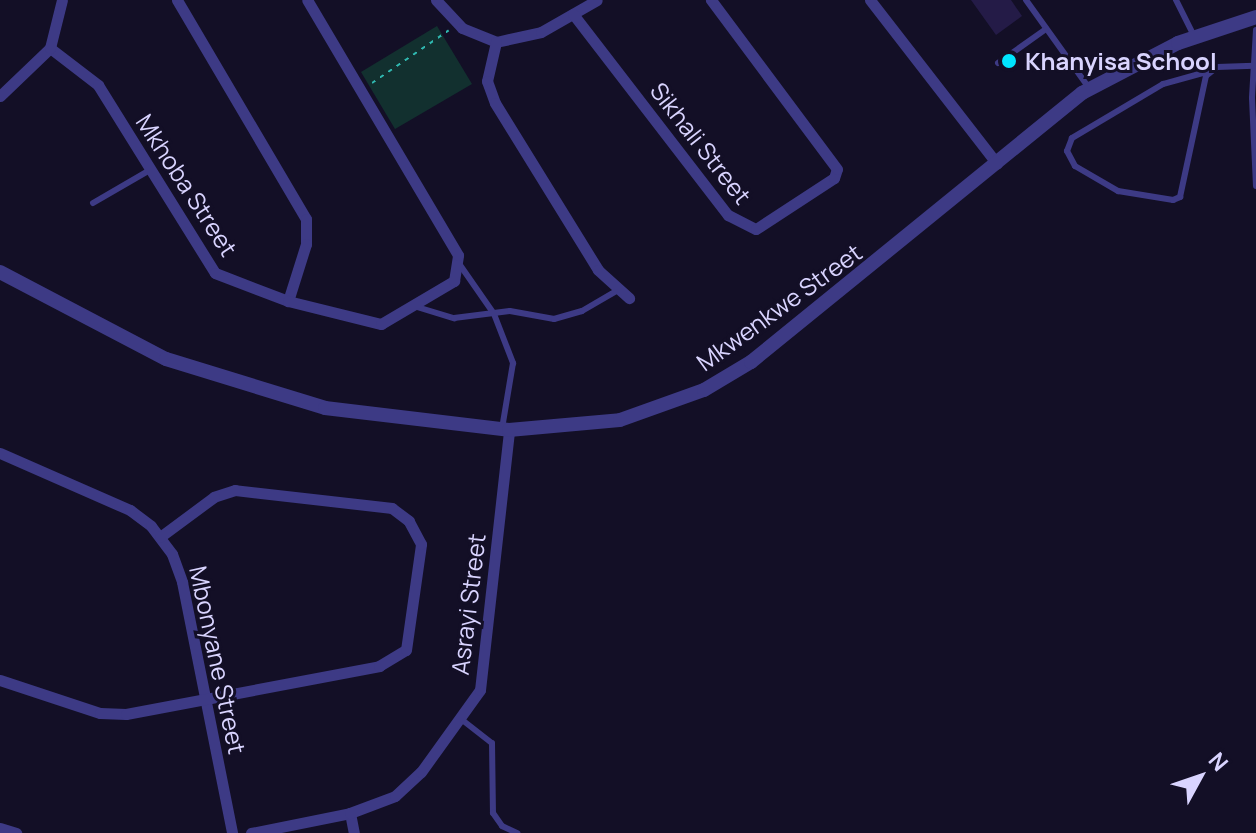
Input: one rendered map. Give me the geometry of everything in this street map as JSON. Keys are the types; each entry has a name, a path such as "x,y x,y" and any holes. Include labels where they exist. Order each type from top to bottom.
{"street":[{"path":"0,96 50,48 62,0"},
{"path":"177,0 306,219 306,244 288,301"},
{"path":"307,0 451,240 460,265"},
{"path":"436,0 457,24 496,42 525,38 597,0"},
{"name":"Sikhali Street","path":"573,14 728,215 756,229 834,178 837,169 711,0"},
{"path":"870,0 997,164"},
{"name":"Mkwenkwe Street","path":"5,276 166,359 263,392 325,408 506,429 620,420 704,390 797,328 1089,89 1194,36 1256,17"},
{"path":"496,42 488,71 490,92 598,270 629,298"},
{"name":"Mkhoba Street","path":"50,48 98,85 215,273 288,301 370,324 391,321 417,307 454,281 460,265"},
{"name":"Asrayi Street","path":"251,833 381,804 409,784 461,719 484,677 506,429"},
{"name":"Mbonyane Street","path":"0,453 130,510 160,537 182,582 232,833"},
{"path":"0,680 114,714 206,700 397,658 410,639 421,544 409,521 392,508 235,490 214,497 160,537"},
{"path":"350,813 354,833"},
{"path":"0,828 16,833"}],"lane":[{"path":"1026,0 1089,89"},
{"path":"1176,0 1194,36"},
{"path":"998,63 1046,29"},
{"path":"1256,30 1256,186"},
{"path":"1210,71 1180,197 1173,200 1118,191 1075,166 1067,151 1072,138 1163,84 1210,71 1254,66"},
{"path":"93,203 150,170"},
{"path":"460,265 494,314 514,375 506,429"},
{"path":"417,307 454,318 510,311 554,319 582,311 618,290"},
{"path":"461,719 492,743 493,813 502,826 517,833"}],"path":[{"path":"361,91 457,24"}],"green space":[{"path":"437,26 472,84 395,129 361,72"}],"building":[{"path":"971,0 1011,0 1022,16 996,35"}],"place":[{"name":"Khanyisa School","path":"1009,61"}]}
